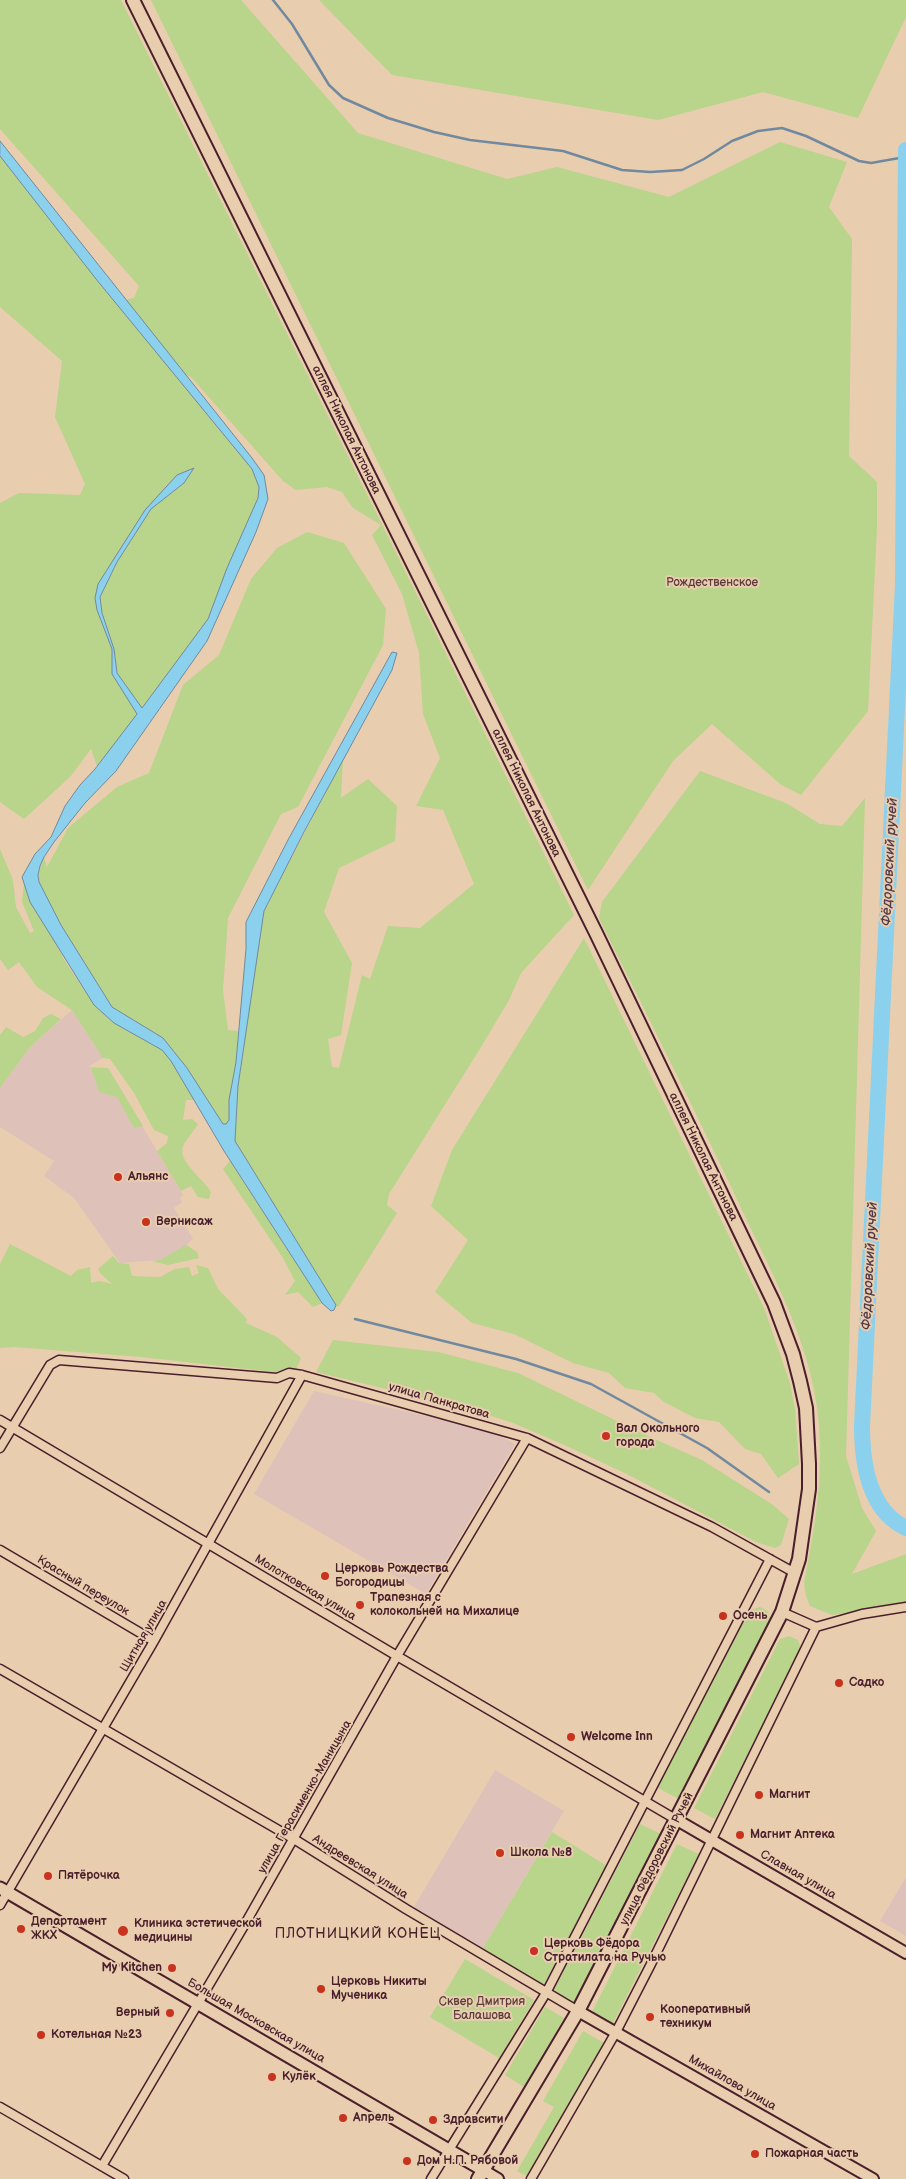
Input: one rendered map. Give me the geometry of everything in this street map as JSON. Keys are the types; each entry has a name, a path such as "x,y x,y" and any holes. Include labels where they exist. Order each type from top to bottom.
{"main road":[{"name":"аллея Николая Антонова","path":"133,0 596,933 777,1312 793,1354 800,1381 808,1433 809,1489 799,1559 782,1612"},
{"name":"улица Фёдоровский Ручей","path":"481,2175 578,2011 782,1612"},
{"name":"Большая Московская улица","path":"4,1890 450,2151 481,2175"}],"street":[{"name":"улица Панкратова","path":"13,1427 50,1365 59,1360 277,1378 290,1373 302,1375 527,1438 712,1527 795,1573"},
{"name":"Щитная улица","path":"0,1905 4,1890 154,1641 302,1375"},
{"name":"Молотковская улица","path":"0,1420 677,1820"},
{"path":"0,1448 13,1427"},
{"name":"улица Герасименко-Маницына","path":"102,2166 199,2003 398,1656 527,1438"},
{"name":"Красный переулок","path":"0,1550 154,1641"},
{"path":"432,2179 546,1994 770,1559"},
{"path":"782,1612 816,1627 862,1614 906,1607"},
{"path":"531,2179 616,2032 816,1627"},
{"name":"Андреевская улица","path":"0,1668 294,1839 546,1994 578,2011"},
{"name":"Славная улица","path":"677,1820 906,1953"},
{"name":"Михайлова улица","path":"578,2011 873,2179"},
{"path":"0,2107 124,2179"},
{"name":"Большая Московская улица","path":"481,2175 498,2179"}],"shaded area":[{"path":"72,1010 103,1058 88,1067 108,1068 183,1195 180,1198 182,1202 174,1208 193,1239 182,1249 160,1260 120,1263 74,1198 44,1176 54,1161 0,1127 0,1088 30,1047"},
{"path":"314,1391 489,1430 515,1444 426,1594 254,1494"},
{"path":"495,1770 564,1811 483,1948 414,1907"},
{"path":"906,1877 906,1936 880,1921"}],"green space":[{"path":"0,0 121,0 424,609 574,915 521,973 509,1000 481,1047 389,1194 387,1205 397,1213 339,1306 335,1307 336,1305 235,1141 238,1086 264,911 343,759 341,798 368,779 397,806 395,841 339,868 324,912 352,963 341,1035 328,1039 332,1067 339,1068 362,975 370,979 388,926 420,928 474,884 443,810 416,806 440,758 423,714 419,653 402,594 372,535 381,525 353,508 342,492 327,487 296,490 283,481 191,377 186,375 125,300 134,298 139,286 0,129"},
{"name":"Рождественское","path":"151,0 241,0 358,133 507,179 557,167 669,197 780,142 847,162 829,207 852,239 849,456 877,482 877,529 868,711 801,795 780,784 712,724 673,761 588,890"},
{"path":"319,0 906,0 906,17 858,118 763,92 658,120 392,75"},
{"path":"0,156 96,279 252,469 259,487 258,498 208,619 141,709 117,673 114,648 102,613 100,597 117,562 151,509 184,483 193,468 145,510 98,584 97,610 112,649 112,674 138,714 97,766 91,749 70,777 24,819 0,802 0,503 19,493 80,495 85,484 55,417 62,361 0,307"},
{"path":"307,532 344,543 386,609 383,645 298,807 281,814 228,918 223,990 228,1030 238,1031 229,1120 226,1124 223,1124 187,1068 163,1038 112,1007 61,925 39,882 38,875 44,857 47,867 68,828 117,787 149,773 183,685 219,655 251,579 277,548"},
{"path":"700,771 786,803 820,824 842,826 865,798 846,1456 862,1508 876,1531 852,1574 906,1554 906,1604 832,1615 810,1606 804,1583 818,1496 820,1453 817,1407 805,1356 787,1306 765,1258 599,918 602,902"},
{"path":"0,849 13,880 16,907 30,933 34,931 22,902 24,883 30,902 94,1005 114,1023 162,1050 171,1061 194,1100 186,1100 183,1120 192,1119 198,1124 184,1144 183,1156 186,1163 211,1192 209,1199 198,1197 191,1186 181,1191 157,1151 167,1143 168,1136 154,1130 134,1093 110,1059 103,1058 72,1010 37,987 19,962 8,970 0,959"},
{"path":"584,938 764,1308 790,1383 795,1409 799,1464 778,1478 761,1454 745,1449 719,1422 695,1418 664,1402 654,1393 625,1388 609,1373 573,1363 514,1334 472,1323 435,1292 468,1240 431,1206 452,1150"},
{"path":"51,1014 61,1019 30,1047 0,1088 0,1035 6,1027 23,1037 35,1031 43,1018"},
{"path":"91,1068 108,1068 143,1126 134,1128 117,1097 99,1092"},
{"path":"230,1161 322,1303 313,1307 298,1292 285,1295 295,1281 283,1258 223,1169"},
{"path":"10,1244 71,1276 77,1270 90,1267 91,1283 99,1281 112,1284 98,1269 113,1256 119,1263 129,1264 132,1276 160,1277 175,1269 189,1267 192,1276 199,1273 196,1265 208,1268 218,1289 247,1319 246,1323 277,1337 301,1358 296,1369 274,1372 141,1357 14,1347 0,1348 0,1264"},
{"path":"186,1245 197,1252 199,1258 168,1265 152,1261 160,1260"},
{"path":"333,1340 438,1352 518,1373 702,1460 773,1505 789,1519 781,1545 775,1548 756,1542 627,1474 513,1423 473,1410 316,1372"},
{"path":"760,1607 768,1611 771,1621 679,1799 658,1788 750,1610"},
{"path":"789,1636 798,1640 801,1649 715,1819 694,1808 780,1639"},
{"path":"640,1824 661,1834 574,2003 553,1992"},
{"path":"552,1832 607,1866 543,1986 483,1948"},
{"path":"677,1844 699,1854 612,2025 591,2014"},
{"name":"Сквер Дмитрия Балашова","path":"465,1959 534,2000 499,2058 430,2017"},
{"path":"545,2007 564,2018 524,2087 505,2075"},
{"path":"583,2031 604,2043 527,2176 517,2171 554,2107 543,2101"}],"water":[{"path":"0,141 264,475 268,499 256,532 207,641 116,771 85,803 54,842 44,857 38,875 39,882 61,925 112,1007 163,1038 187,1068 223,1124 226,1124 229,1120 229,1100 236,1062 246,949 246,922 289,838 392,652 397,653 392,670 304,832 264,911 238,1086 235,1141 336,1305 334,1310 331,1311 322,1303 224,1151 171,1061 162,1050 114,1023 94,1005 30,902 22,877 35,854 51,837 65,806 137,714 112,674 112,649 97,610 95,598 98,584 145,510 177,475 194,468 184,483 151,509 117,562 100,597 102,613 114,649 117,673 142,708 208,619 227,568 258,498 259,487 252,469 96,279 0,156"}],"waterway":[{"path":"273,0 292,24 329,85 343,98 388,118 434,132 470,140 563,151 622,170 650,172 682,170 704,159 732,141 758,131 782,128 806,136 859,161 871,163 905,157"},
{"name":"Фёдоровский ручей","path":"906,150 903,585 862,1426 866,1470 875,1498 893,1520 906,1528"},
{"path":"355,1319 516,1359 591,1384 707,1448 769,1492"}],"place":[{"name":"Альянс","path":"118,1177"},
{"name":"Вернисаж","path":"146,1222"},
{"name":"Вал Окольного города","path":"606,1436"},
{"name":"Церковь Рождества Богородицы","path":"325,1576"},
{"name":"Трапезная с колокольней на Михалице","path":"360,1605"},
{"name":"Осень","path":"723,1616"},
{"name":"Садко","path":"839,1683"},
{"name":"Welcome Inn","path":"571,1737"},
{"name":"Магнит","path":"759,1795"},
{"name":"Магнит Аптека","path":"740,1835"},
{"name":"Школа №8","path":"500,1853"},
{"name":"Пятёрочка","path":"48,1876"},
{"name":"Департамент ЖКХ","path":"21,1929"},
{"name":"Клиника эстетической медицины","path":"123,1931"},
{"name":"Церковь Фёдора Стратилата на Ручью","path":"534,1951"},
{"name":"My Kitchen","path":"172,1968"},
{"name":"Церковь Никиты Мученика","path":"321,1989"},
{"name":"Верный","path":"170,2013"},
{"name":"Кооперативный техникум","path":"650,2017"},
{"name":"Котельная №23","path":"41,2035"},
{"name":"Кулёк","path":"272,2077"},
{"name":"Апрель","path":"343,2118"},
{"name":"Здравсити","path":"433,2120"},
{"name":"Пожарная часть","path":"755,2154"},
{"name":"Дом Н.П. Рябовой","path":"407,2161"}],"district":[{"name":"ПЛОТНИЦКИЙ КОНЕЦ","path":"358,1934"}]}
